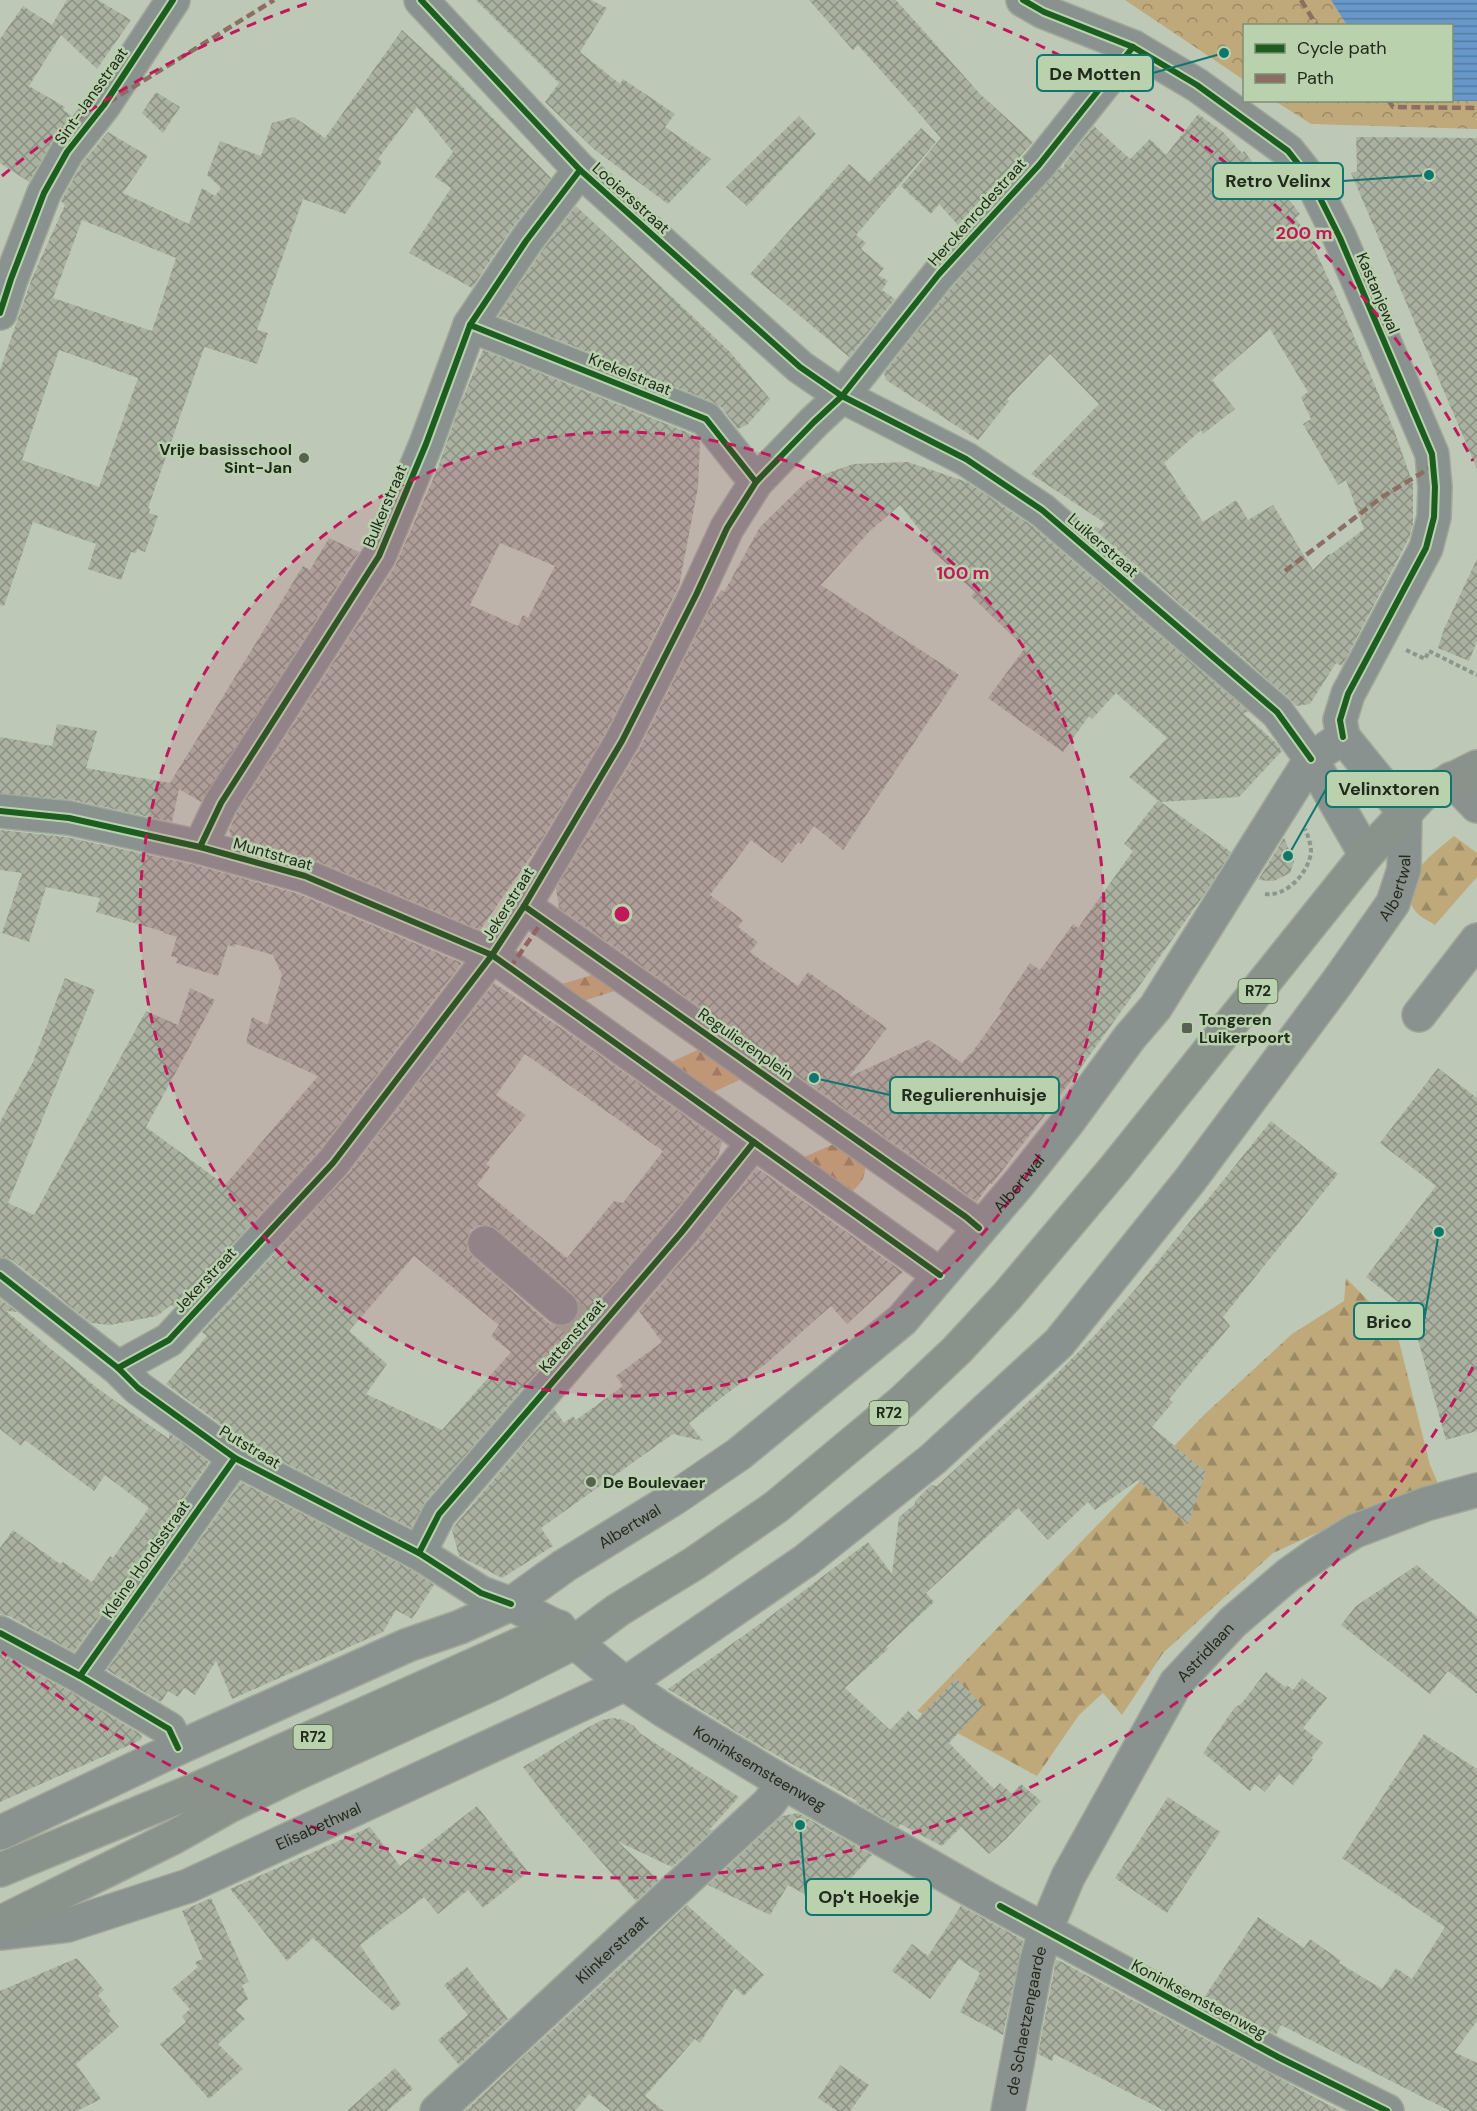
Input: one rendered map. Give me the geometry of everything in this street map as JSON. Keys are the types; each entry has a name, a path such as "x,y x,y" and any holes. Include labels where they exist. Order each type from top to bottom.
{"main road":[{"name":"Albertwal","path":"566,1634 618,1610 695,1563 776,1507 902,1402 957,1350 1008,1295 1116,1167 1365,855 1423,794 1464,773"},
{"name":"R72","path":"0,1870 195,1790 442,1679 566,1634"},
{"path":"0,1923 174,1837 229,1806 492,1684 566,1634"}],"street":[{"name":"Sint-Jansstraat","path":"0,313 44,193 67,153 104,105 173,0"},
{"name":"Looiersstraat","path":"421,0 580,170 800,367 842,396"},
{"name":"Kastanjewal","path":"1023,0 1044,12 1133,47 1197,85 1260,129 1288,151 1311,180 1340,238 1432,454 1435,488 1434,518 1426,548 1348,694 1340,720 1343,737"},
{"name":"Herckenrodestraat","path":"842,396 939,274 1039,165 1133,47"},
{"name":"Bulkerstraat","path":"200,847 221,803 379,556 426,444 470,325 526,241 580,170"},
{"name":"Krekelstraat","path":"470,325 706,419 756,482"},
{"name":"Jekerstraat","path":"118,1368 169,1340 333,1163 492,955 524,906 622,741 696,595 727,528 756,482 842,396"},
{"name":"Luikerstraat","path":"842,396 966,459 1042,510 1277,712 1311,759 1365,855"},
{"name":"Albertwal","path":"511,1604 564,1566 673,1499 739,1454 902,1320 1068,1123 1130,1037 1155,1008 1311,759 1343,737"},
{"path":"1343,737 1405,813"},
{"path":"1464,773 1477,806"},
{"name":"Muntstraat","path":"0,811 69,818 200,847 305,876 492,955"},
{"name":"Albertwal","path":"626,1684 805,1562 933,1459 1059,1343 1197,1170 1339,980 1393,903 1404,869 1405,813"},
{"name":"Regulierenplein","path":"524,906 980,1228"},
{"path":"1419,1015 1477,940"},
{"path":"492,955 940,1275"},
{"name":"Kattenstraat","path":"419,1552 439,1514 578,1323 681,1233 754,1142"},
{"path":"485,1243 578,1323"},
{"name":"Putstraat","path":"0,1275 118,1368 138,1388 235,1458 419,1552 481,1593 511,1604 566,1634"},
{"name":"Kleine Hondsstraat","path":"80,1676 235,1458"},
{"name":"Astridlaan","path":"1045,1931 1068,1877 1176,1683 1233,1622 1288,1575 1355,1531 1426,1504 1477,1490"},
{"path":"0,1833 178,1748 408,1646 460,1627 511,1604"},
{"path":"442,1679 460,1627"},
{"path":"0,1633 80,1676 168,1729 178,1748"},
{"name":"Koninksemsteenweg","path":"566,1634 626,1684 665,1711 784,1783 1045,1931 1278,2057 1387,2111"},
{"name":"Elisabethwal","path":"0,1933 68,1925 188,1886 626,1684"},
{"name":"Klinkerstraat","path":"437,2111 768,1804 784,1783"},
{"name":"de Schaetzengaarde","path":"1008,2111 1036,1964 1045,1931"}],"path":[{"path":"1379,637 1425,659 1429,651 1477,675"}],"green space":[{"path":"1125,0 1477,0 1477,129 1311,124 1277,102 1453,102 1453,24 1243,24 1243,79"},
{"path":"1454,836 1477,853 1477,877 1435,925 1416,912 1410,901 1409,889 1427,859"},
{"path":"605,971 627,987 574,1004 552,987"},
{"path":"708,1045 752,1074 705,1096 665,1065"},
{"path":"841,1141 861,1156 865,1167 860,1183 848,1194 797,1160"},
{"path":"1346,1278 1396,1329 1430,1465 1438,1483 1332,1526 1273,1553 1163,1653 1122,1715 1103,1693 1079,1715 1037,1776 917,1711 1205,1414 1292,1334 1344,1301"}],"water":[{"path":"1331,0 1477,0 1477,101 1453,101 1453,24 1346,24"}],"building":[{"path":"67,0 98,0 131,20 97,69 61,35 29,86 65,107 63,110 72,116 51,143 29,182 0,163 0,39 23,6 52,25"},
{"path":"476,0 591,0 607,8 580,52 620,84 623,79 675,114 665,127 711,159 668,204 595,150 545,102 559,83"},
{"path":"809,0 896,0 980,94 1033,142 958,225 939,204 931,214 901,186 941,138 858,45 853,50"},
{"path":"402,30 455,79 551,178 510,231 472,288 409,253 451,188 435,177 453,152 417,107 378,159 382,162 345,214 303,199 257,330 268,333 257,364 204,348 148,508 149,513 158,516 145,552 137,549 136,553 131,552 121,580 88,569 96,544 33,522 4,606 0,605 0,370 32,278 65,205 61,201 83,162 108,132 148,156 123,193 189,224 202,188 215,196 221,188 207,175 220,141 261,156 272,123 294,117 325,138","holes":["82,220 176,258 152,331 53,298","59,350 138,378 99,487 22,460"]},
{"path":"156,92 180,107 163,133 142,113"},
{"path":"1198,114 1223,132 1242,153 1244,151 1269,184 1274,179 1300,214 1295,218 1314,243 1312,244 1394,430 1413,484 1413,524 1409,538 1342,666 1336,663 1310,704 1296,706 1088,524 1101,529 1105,523 1031,474 1099,404 1050,354 1007,399 1009,401 978,440 886,380 884,373 953,286 1061,167 1063,169 1065,163 1094,126 1130,159 1150,139 1166,155","holes":["1270,329 1308,392 1301,397 1311,419 1303,424 1338,485 1346,480 1364,529 1329,554 1313,570 1273,505 1248,520 1236,500 1203,522 1164,463 1201,430 1203,434 1235,409 1212,380"]},
{"path":"799,116 816,134 747,206 726,187"},
{"path":"921,128 936,142 856,235 866,243 861,249 884,268 878,275 888,281 882,290 895,299 849,357 750,274 849,164 869,182"},
{"path":"1356,137 1477,138 1477,469 1351,173 1357,171"},
{"path":"576,206 730,352 770,399 747,425 738,429 721,407 713,402 498,316 541,252"},
{"path":"483,350 694,435 700,442 698,487 679,586 606,732 538,846 480,930 312,859 231,836 229,831 237,812 395,566 437,470","holes":["500,543 555,566 528,618 523,615 518,626 470,605"]},
{"path":"908,462 967,482 1031,525 1249,712 1243,713 1282,751 1239,797 1161,802 1231,852 1208,889 1077,1073 977,1202 559,908 556,888 639,749 712,604 721,590 724,592 760,527 808,480 853,464","holes":["900,505 933,547 931,550 975,592 971,596 1025,648 988,698 1063,752 1089,716 1092,719 1116,693 1167,738 1129,777 1158,800 1124,844 1133,851 1078,928 1073,924 1040,970 1030,963 999,1009 1002,1011 962,1063 929,1040 849,1077 887,1028 808,972 798,986 750,952 758,942 738,927 743,920 710,895 751,840 782,863 798,842 801,844 814,826 843,850 959,675 821,585 870,531"]},
{"path":"329,538 359,552 201,802 179,789 172,822 73,800 0,793 0,737 52,746 57,724 97,731 86,768 170,783 303,566 310,570"},
{"path":"1477,559 1477,641 1469,661 1438,648 1444,629"},
{"path":"0,830 66,837 195,865 299,894 462,963 319,1151 174,1307 171,1305 157,1316 110,1325 91,1323 12,1260 0,1257 0,1122 33,1062 65,978 95,990 8,1203 34,1215 146,1011 178,1025 190,988 215,1000 146,1127 225,1185 318,1076 246,1043 252,1017 268,1025 282,975 273,955 235,944 235,947 228,945 218,976 176,963 178,958 171,956 177,937 96,912 100,898 46,887 29,942 2,933 22,873 0,870"},
{"path":"1284,838 1294,861 1290,873 1274,881 1258,880"},
{"path":"494,983 722,1142 718,1157 667,1221 425,1502 411,1528 245,1442 166,1384 207,1336 202,1332 348,1174","holes":["525,1054 663,1151 623,1203 614,1201 567,1258 477,1185 490,1167 486,1164 526,1115 496,1095","479,1225 489,1225 497,1229 573,1294 578,1301 579,1311 575,1321 567,1326 549,1323 473,1257 467,1249 467,1239 471,1230","414,1256 499,1325 491,1336 511,1352 442,1430 366,1394 387,1364 349,1331"]},
{"path":"1438,1068 1477,1098 1477,1431 1446,1440 1410,1311 1366,1277 1436,1186 1380,1143"},
{"path":"1271,1121 1338,1174 1223,1317 1230,1326 1169,1399 1173,1402 1152,1427 1206,1472 1188,1524 1138,1480 1095,1510 1088,1502 1048,1540 1018,1508 926,1593 934,1602 886,1647 888,1649 845,1688 890,1730 908,1711 917,1720 956,1678 983,1706 949,1743 994,1789 1000,1783 1012,1794 1021,1784 1041,1801 1006,1839 989,1854 961,1827 942,1846 900,1824 898,1827 668,1689 764,1621 868,1542 892,1574 899,1517 915,1504 915,1501 931,1485 937,1486 1038,1393 1096,1334 1138,1286"},
{"path":"757,1168 903,1272 847,1324 831,1306 768,1362 689,1423 703,1441 673,1434 541,1528 553,1546 502,1578 459,1556 452,1530 455,1525 554,1409 564,1423 573,1416 576,1420 623,1386 616,1376 662,1342 639,1311"},
{"path":"0,1299 17,1312 6,1311 97,1388 169,1439 169,1433 209,1462 74,1652 9,1616 0,1614 0,1548 13,1530 60,1564 63,1562 92,1582 110,1556 113,1558 149,1508 105,1475 94,1491 25,1440 21,1446 0,1429"},
{"path":"241,1482 410,1569 434,1585 412,1619 396,1610 383,1632 232,1699 216,1661 195,1695 184,1688 178,1697 168,1691 161,1702 107,1670"},
{"path":"1417,1565 1477,1617 1477,1694 1448,1671 1430,1694 1341,1625 1356,1606"},
{"path":"0,1654 71,1692 142,1735 141,1740 0,1802"},
{"path":"1266,1672 1285,1687 1287,1685 1293,1690 1302,1678 1327,1698 1303,1728 1323,1743 1293,1785 1279,1774 1265,1792 1255,1784 1250,1791 1203,1753 1235,1707 1241,1704"},
{"path":"613,1718 634,1726 641,1734 739,1797 709,1830 713,1830 672,1867 617,1841 659,1880 636,1901 560,1815 523,1767 583,1730 602,1720"},
{"path":"1424,1734 1477,1769 1477,2021 1454,2052 1477,2063 1477,2111 1450,2111 1281,2025 1276,2035 1205,1996 1258,1917 1304,1948 1310,1939 1340,1960 1339,1963 1382,1989 1396,1968 1412,1979 1445,1927 1342,1858"},
{"path":"1168,1797 1220,1832 1167,1913 1115,1878"},
{"path":"477,1806 528,1872 483,1908 468,1890 438,1914 424,1897 360,1945 401,2004 393,2011 313,1938 287,1961 230,1889 370,1827 400,1866"},
{"path":"798,1813 872,1855 826,1906 788,1885 770,1915 708,1885 782,1816"},
{"path":"211,1898 249,1982 242,1985 248,1999 236,2010 245,2019 218,2044 243,2069 209,2099 160,2044 186,2022 182,2016 190,2009 172,1989 198,1967 195,1962 203,1959 182,1911"},
{"path":"687,1905 764,1975 744,1996 735,1988 700,2043 695,2039 645,2096 664,2111 611,2111 589,2094 575,2111 465,2111"},
{"path":"961,1906 1023,1940 1003,2035 960,2012 980,1973 959,1959 930,1999 892,1971 912,1944 928,1956"},
{"path":"77,1958 104,1990 98,1995 111,2011 108,2014 119,2027 76,2064 101,2099 77,2111 0,2111 0,1991"},
{"path":"1056,1960 1340,2111 1165,2111 1054,2054 1052,2061 1038,2054"},
{"path":"467,1967 508,2019 459,2065 438,2040 468,2015 444,1985"},
{"path":"840,2065 869,2085 850,2111 837,2111 818,2098"},
{"path":"395,2068 413,2089 387,2111 347,2111"}],"tunnel":[{"path":"561,1308 582,1327"}],"marked path":[{"path":"109,102 274,0"},
{"path":"1301,0 1316,24"},
{"path":"1389,102 1393,107 1477,108"},
{"path":"1285,571 1382,497 1433,466"},
{"path":"510,968 544,919"}],"cycle path":[{"path":"0,313 44,193 67,152 104,105 173,0"},
{"path":"421,0 580,170 800,367 842,396 966,459 1042,510 1277,712 1311,759"},
{"path":"1023,0 1044,12 1133,47 1197,85 1288,151 1311,180 1340,238 1432,454 1435,487 1434,517 1426,548 1348,694 1340,720 1343,737"},
{"path":"118,1368 169,1340 333,1163 492,955 524,906 622,741 696,595 727,528 756,482 842,396 939,274 1039,165 1133,47"},
{"path":"200,847 221,803 379,556 426,444 470,325 526,241 580,170"},
{"path":"470,325 706,419 756,482"},
{"path":"0,811 69,818 200,847 305,876 492,955 940,1275"},
{"path":"524,906 979,1228"},
{"path":"419,1553 439,1514 681,1233 754,1142"},
{"path":"0,1275 118,1368 138,1388 235,1458 419,1553 481,1593 511,1604"},
{"path":"80,1676 235,1458"},
{"path":"0,1633 80,1676 169,1729 178,1748"},
{"path":"1000,1906 1278,2057 1387,2111"}],"place":[{"name":"De Motten","path":"1224,53"},
{"name":"Retro Velinx","path":"1429,175"},
{"name":"Vrije basisschool Sint-Jan","path":"304,458"},
{"name":"Velinxtoren","path":"1288,856"},
{"name":"Tongeren Luikerpoort","path":"1187,1028"},
{"name":"Regulierenhuisje","path":"814,1078"},
{"name":"Brico","path":"1439,1232"},
{"name":"De Boulevaer","path":"591,1482"},
{"name":"Op't Hoekje","path":"800,1825"}]}
